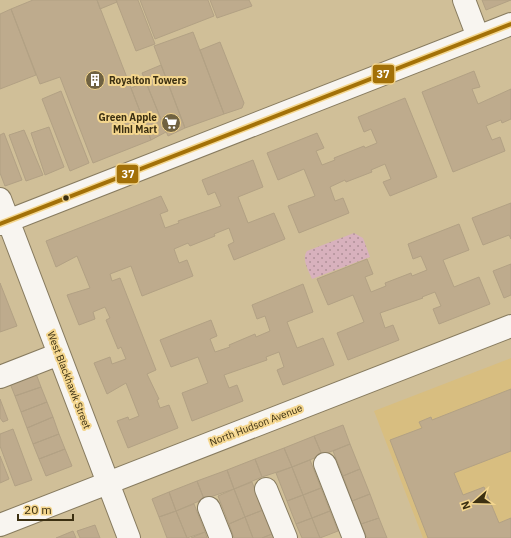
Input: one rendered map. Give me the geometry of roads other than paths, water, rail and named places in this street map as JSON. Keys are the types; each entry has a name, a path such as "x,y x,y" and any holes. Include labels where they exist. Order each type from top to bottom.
{"street":[{"path":"464,0 478,37"},
{"path":"4,223 511,24"},
{"name":"West Blackhawk Street","path":"0,199 4,223 59,354 129,538"},
{"name":"North Hudson Avenue","path":"0,524 511,326"},
{"path":"0,377 59,354"},
{"path":"325,464 354,538"},
{"path":"266,489 286,538"},
{"path":"209,508 221,538"}],"place":[{"name":"Royalton Towers","path":"95,80"},
{"name":"Green Apple Mini Mart","path":"171,123"}]}
